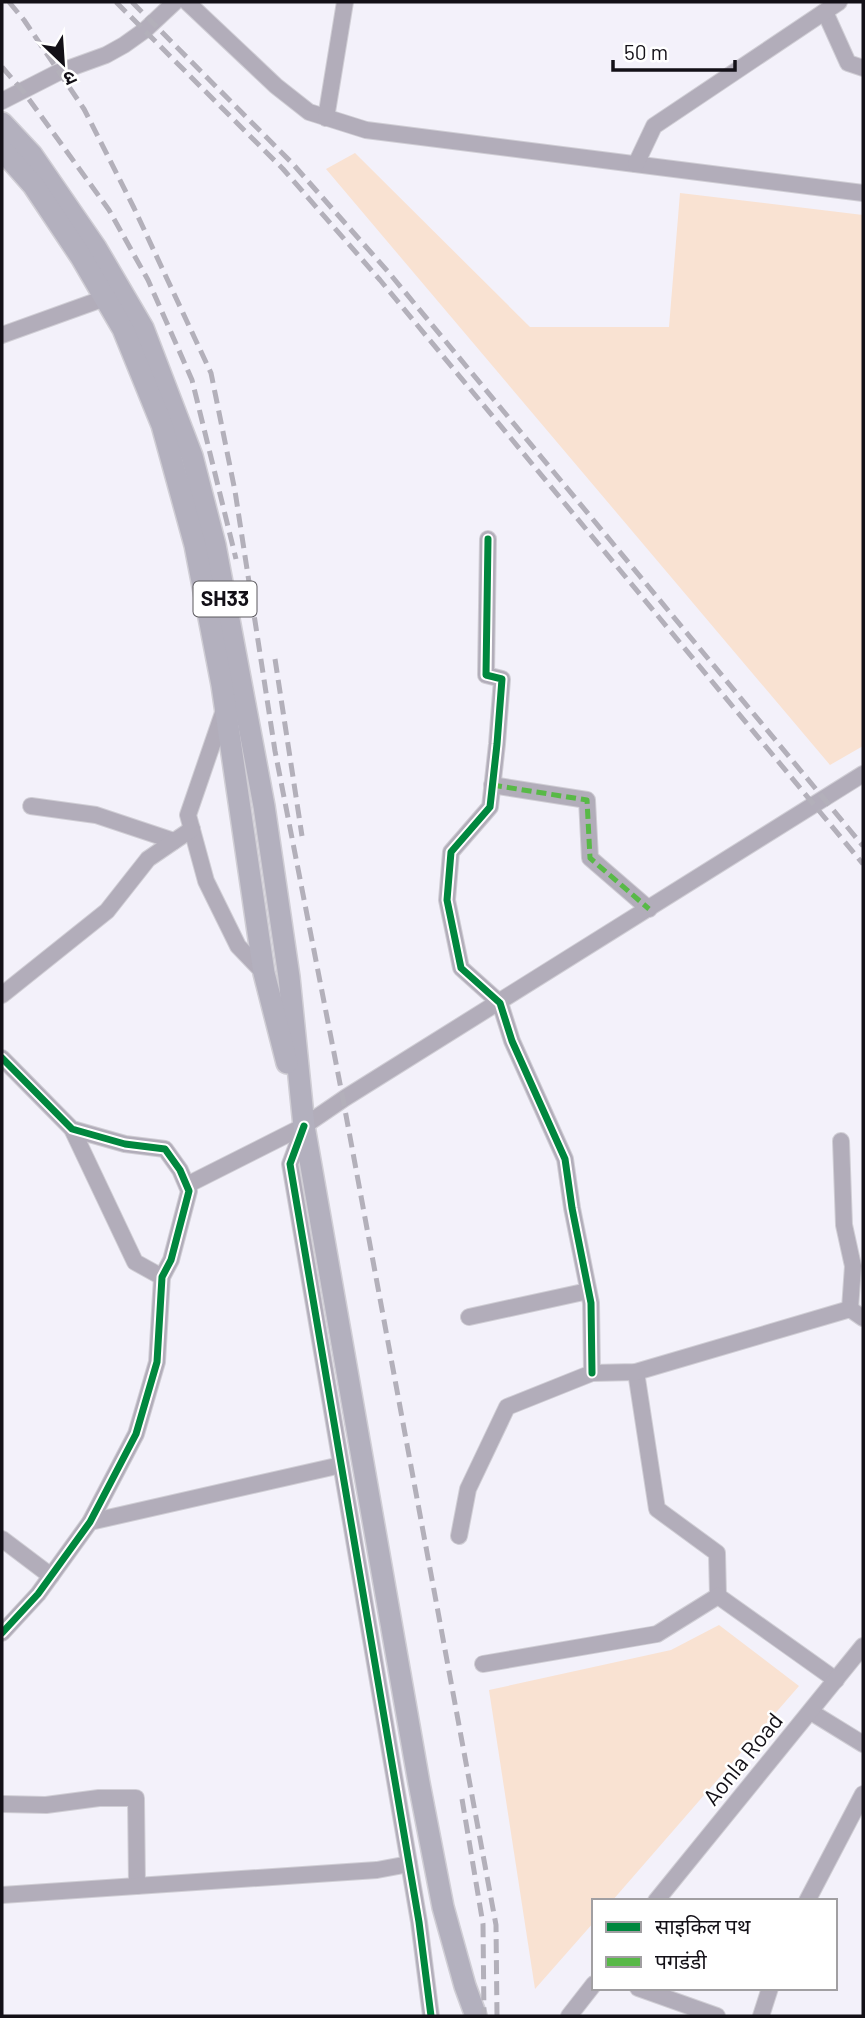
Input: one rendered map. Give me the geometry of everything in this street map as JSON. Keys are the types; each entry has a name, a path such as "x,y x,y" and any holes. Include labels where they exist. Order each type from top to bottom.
{"main road":[{"name":"SH33","path":"2,123 33,155 96,247 143,328 192,456 215,545 264,806 289,977 304,1126"},
{"name":"SH33","path":"2,150 33,184 81,257 123,329 162,425 195,545 226,705 264,973 304,1126"},
{"path":"304,1126 419,1783 443,1907 476,2016"}],"street":[{"path":"2,102 60,72 106,55 124,45 145,30 174,2"},
{"path":"187,2 276,86 309,112 366,130 863,194"},
{"path":"326,118 345,2"},
{"path":"636,164 654,126 839,2"},
{"path":"825,12 848,63 863,68"},
{"path":"2,335 105,299"},
{"path":"488,539 486,675 502,679 490,807 451,852 447,900 461,968 500,1003 512,1041 565,1159 591,1303 592,1373"},
{"path":"226,705 188,815 206,881 238,946 264,973"},
{"path":"187,1185 304,1126 863,774"},
{"path":"492,785 587,800 590,858 649,909"},
{"path":"32,806 96,815 174,841"},
{"path":"2,995 107,911 148,859 192,829"},
{"path":"2,1058 72,1129 135,1262 162,1278"},
{"path":"304,1126 290,1164 419,1922 431,2016"},
{"path":"2,1633 38,1594 90,1522 136,1434 157,1362 162,1278 171,1260 189,1191 180,1170 165,1149 125,1144 72,1129"},
{"path":"460,1536 468,1489 507,1407 592,1373 636,1372 856,1314 853,1266 844,1225 841,1141"},
{"path":"469,1317 588,1291"},
{"path":"636,1372 657,1509 717,1553 718,1596"},
{"path":"90,1522 341,1465"},
{"path":"2,1539 51,1576"},
{"path":"483,1664 657,1634 718,1596"},
{"path":"718,1596 836,1680"},
{"name":"Aonla Road","path":"658,1899 863,1646"},
{"path":"811,1712 863,1744"},
{"path":"808,1899 863,1794"},
{"path":"2,1804 46,1805 99,1798 136,1798 137,1886"},
{"path":"2,1895 377,1870 409,1864"},
{"path":"569,2016 592,1987"},
{"path":"644,1990 717,2016"},
{"path":"761,2016 769,1990"}],"shaded area":[{"path":"355,153 530,327 669,327 680,193 863,215 863,746 830,765 326,169"},
{"path":"719,1625 799,1686 614,1899 592,1899 592,1924 535,1989 489,1690 671,1650"}],"railway":[{"path":"9,2 84,109 134,208 211,373 235,491 275,751 343,1099 496,1925 497,2016"},
{"path":"116,2 283,169 380,280 863,864"},
{"path":"132,2 292,163 390,274 863,846"},
{"path":"2,67 23,91 109,210 148,280 192,380 236,559"},
{"path":"275,659 302,836"},
{"path":"462,1799 483,1924 484,2016"}],"marked path":[{"path":"492,785 587,800 590,858 649,909"}],"cycle path":[{"path":"488,539 486,675 502,679 490,807 451,852 447,900 461,968 500,1003 512,1041 565,1159 591,1303 592,1373"},
{"path":"2,1058 72,1129 125,1144 165,1149 180,1170 189,1191 171,1260 162,1277 157,1362 136,1434 90,1522 38,1594 2,1633"},
{"path":"304,1126 290,1164 419,1922 431,2016"}]}
